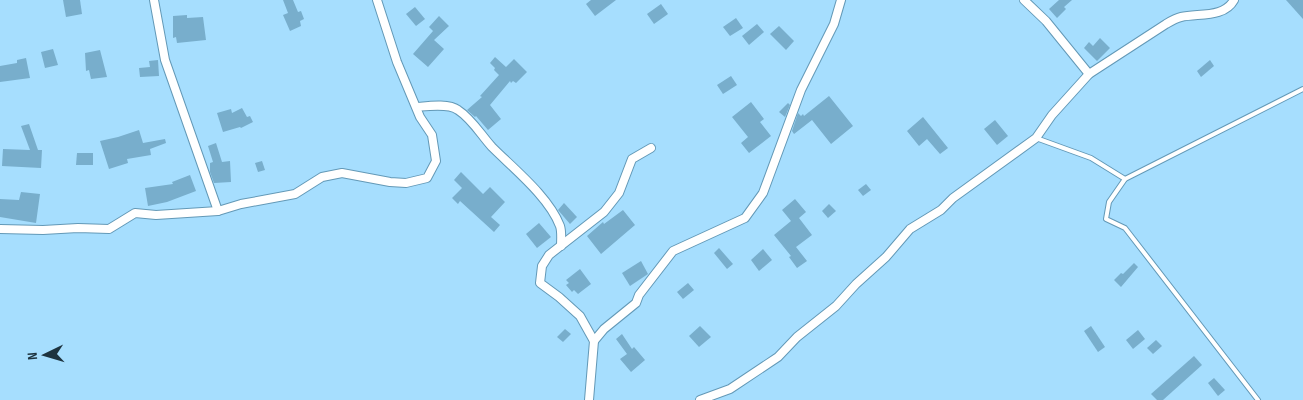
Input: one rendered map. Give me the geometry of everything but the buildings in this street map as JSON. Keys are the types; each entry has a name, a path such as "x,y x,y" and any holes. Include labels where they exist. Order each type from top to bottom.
{"street":[{"path":"154,0 165,60 218,211"},
{"path":"0,229 109,229 135,213 156,215 218,211 241,204 295,194 322,177 342,173 406,183 427,178 436,161 432,135 420,117 398,62 377,0"},
{"path":"594,341 604,329 636,303 639,295 673,251 745,218 764,193 801,90 834,24 841,0"},
{"path":"1024,0 1046,20 1089,74"},
{"path":"700,400 730,388 778,357 796,337 836,306 856,284 886,257 910,230 941,210 954,198 1036,138 1052,115 1089,74 1166,24 1180,17 1226,9 1234,0"},
{"path":"416,107 436,105 457,109 515,168 547,205 560,228 561,246"},
{"path":"589,400 594,341 580,316 540,283 542,266 549,255 604,212 619,193 632,159 651,148"}],"lane":[{"path":"1258,400 1126,228 1106,219 1109,202 1125,179 1303,89"},
{"path":"1036,138 1091,158 1125,179"}]}
